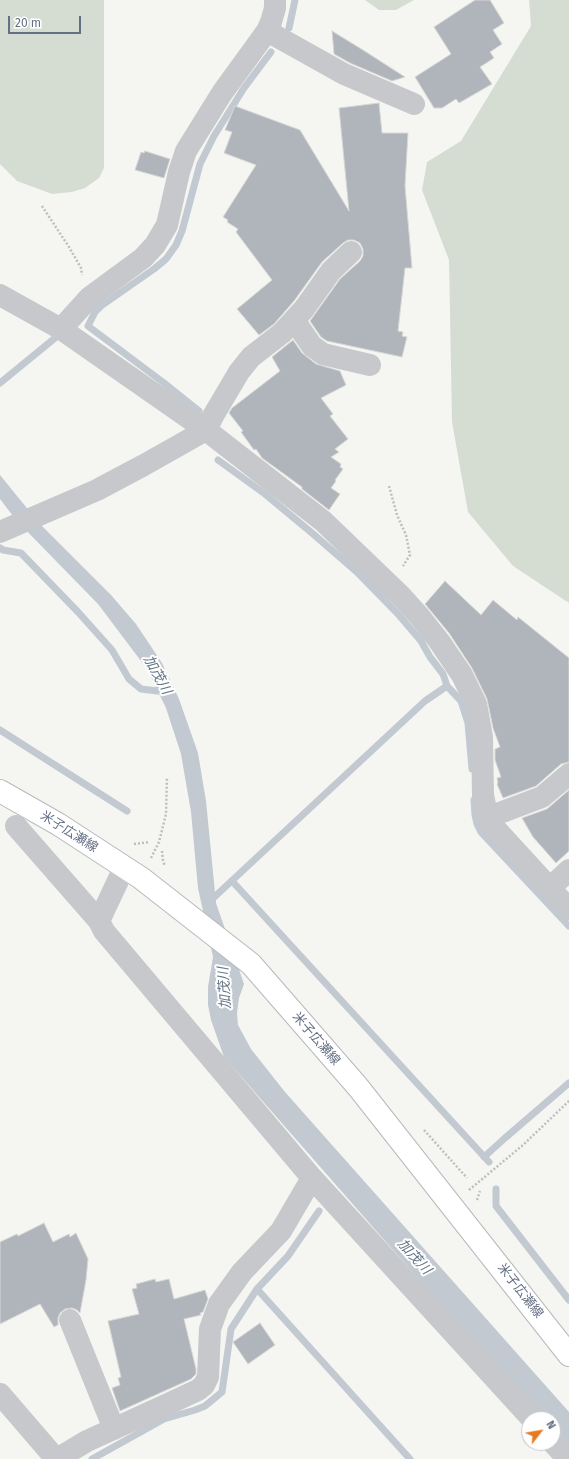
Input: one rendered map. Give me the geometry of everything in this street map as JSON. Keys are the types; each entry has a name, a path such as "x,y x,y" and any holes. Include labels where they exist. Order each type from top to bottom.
{"main road":[{"name":"米子広瀬線","path":"0,791 58,824 133,873 251,964 358,1087 569,1355"}],"street":[{"path":"61,329 90,297 143,258 155,245 167,224 179,172 186,151 222,93 266,31 271,22 275,8 275,0"},
{"path":"266,31 344,74 414,104"},
{"path":"8,529 97,490 206,430 239,372 250,356 282,333 304,309 332,271 351,252"},
{"path":"0,295 61,329 206,430 323,521 391,586 420,617 439,641 462,675 476,704 482,737 483,795 491,824 569,909"},
{"path":"294,320 312,346 323,354 370,365"},
{"path":"489,817 542,797 569,774"},
{"path":"16,826 99,921 104,931 312,1178 525,1411"},
{"path":"550,888 569,870"},
{"path":"99,921 133,873"},
{"path":"0,1394 56,1459 87,1441 192,1393 204,1385 208,1377 210,1329 219,1304 242,1272 281,1231 312,1178"},
{"path":"70,1320 114,1429"},
{"path":"561,1451 568,1459"}],"path":[{"path":"42,206 81,268 90,297"},
{"path":"389,486 397,515 406,535 410,555 391,586"},
{"path":"133,873 159,842 166,814 167,777"},
{"path":"452,1205 523,1145 569,1101"}],"shaded area":[{"path":"0,0 104,0 104,168 99,178 85,188 72,192 52,194 17,181 0,164"},
{"path":"365,0 414,0 396,10 379,10"},
{"path":"529,0 569,0 569,603 513,566 468,512 452,422 449,260 422,190 427,162 461,141 531,26"}],"water":[{"name":"加茂川","path":"0,475 39,523 111,595 136,624 162,663 179,699 198,753 206,801 216,903 244,984 239,998 237,1013 238,1025 251,1049 285,1092 569,1412 569,1445 561,1436 561,1411 538,1411 378,1233 224,1057 211,1020 208,1005 208,987 213,957 198,888 191,812 181,754 166,708 147,669 98,604 16,520 0,499"}],"building":[{"path":"475,0 490,0 504,23 493,30 502,44 490,52 494,58 480,67 492,84 459,103 456,99 442,108 434,108 415,77 451,54 434,27"},
{"path":"332,31 405,77 392,81 350,63 334,54"},
{"path":"379,103 382,133 408,133 405,186 412,268 405,268 398,331 403,332 402,336 407,337 402,357 327,341 321,337 310,321 340,279 360,261 363,256 363,249 360,243 354,240 348,240 343,243 322,262 294,301 274,324 259,335 237,309 272,280 236,232 238,229 227,222 228,220 223,217 256,165 224,153 232,132 225,130 235,106 300,130 349,211 339,108"},
{"path":"145,151 170,159 164,178 135,170 141,152 144,153"},
{"path":"293,340 302,353 316,364 340,371 346,385 321,398 333,414 330,416 348,439 335,449 339,452 331,457 341,464 340,467 343,469 331,488 340,494 329,510 302,489 302,487 262,458 256,449 254,450 241,432 243,431 229,413 232,408 280,371 272,357"},
{"path":"445,581 481,615 493,600 517,620 518,617 569,658 569,762 561,764 536,786 503,798 497,784 497,778 501,777 495,760 495,749 500,747 493,728 487,699 472,668 449,633 425,604"},
{"path":"569,790 569,851 556,863 533,837 522,818 547,809"},
{"path":"44,1223 53,1242 69,1234 70,1237 76,1233 88,1259 80,1313 72,1308 65,1309 60,1313 58,1325 54,1327 40,1304 0,1324 0,1242 17,1234 18,1236"},
{"path":"155,1279 156,1282 169,1279 174,1299 205,1290 208,1299 203,1312 200,1313 201,1315 184,1319 196,1374 191,1379 120,1411 112,1388 120,1385 118,1378 121,1377 108,1321 139,1314 132,1289 137,1288 136,1284"},
{"path":"260,1323 275,1345 248,1364 233,1342"}],"waterway":[{"path":"289,28 295,0"},
{"path":"199,411 88,326 95,312 101,306 154,269 166,259 176,245 182,231 200,164 214,136 244,88 271,52"},
{"path":"0,383 55,338"},
{"path":"218,460 265,494 357,572 398,614 421,641 430,657 443,674 447,686 461,701 468,723 472,769"},
{"name":"加茂川","path":"0,548 3,550 21,553 78,612 112,650 129,679 141,689 166,692"},
{"path":"209,902 425,701 447,686"},
{"path":"0,730 127,811"},
{"path":"474,800 475,815 481,832 569,926"},
{"path":"232,881 489,1162"},
{"path":"484,1157 569,1083"},
{"path":"496,1189 496,1206 569,1300"},
{"path":"92,1459 164,1419 205,1406 222,1392 231,1329 257,1289 288,1256 319,1211"},
{"path":"257,1289 410,1459"}]}
